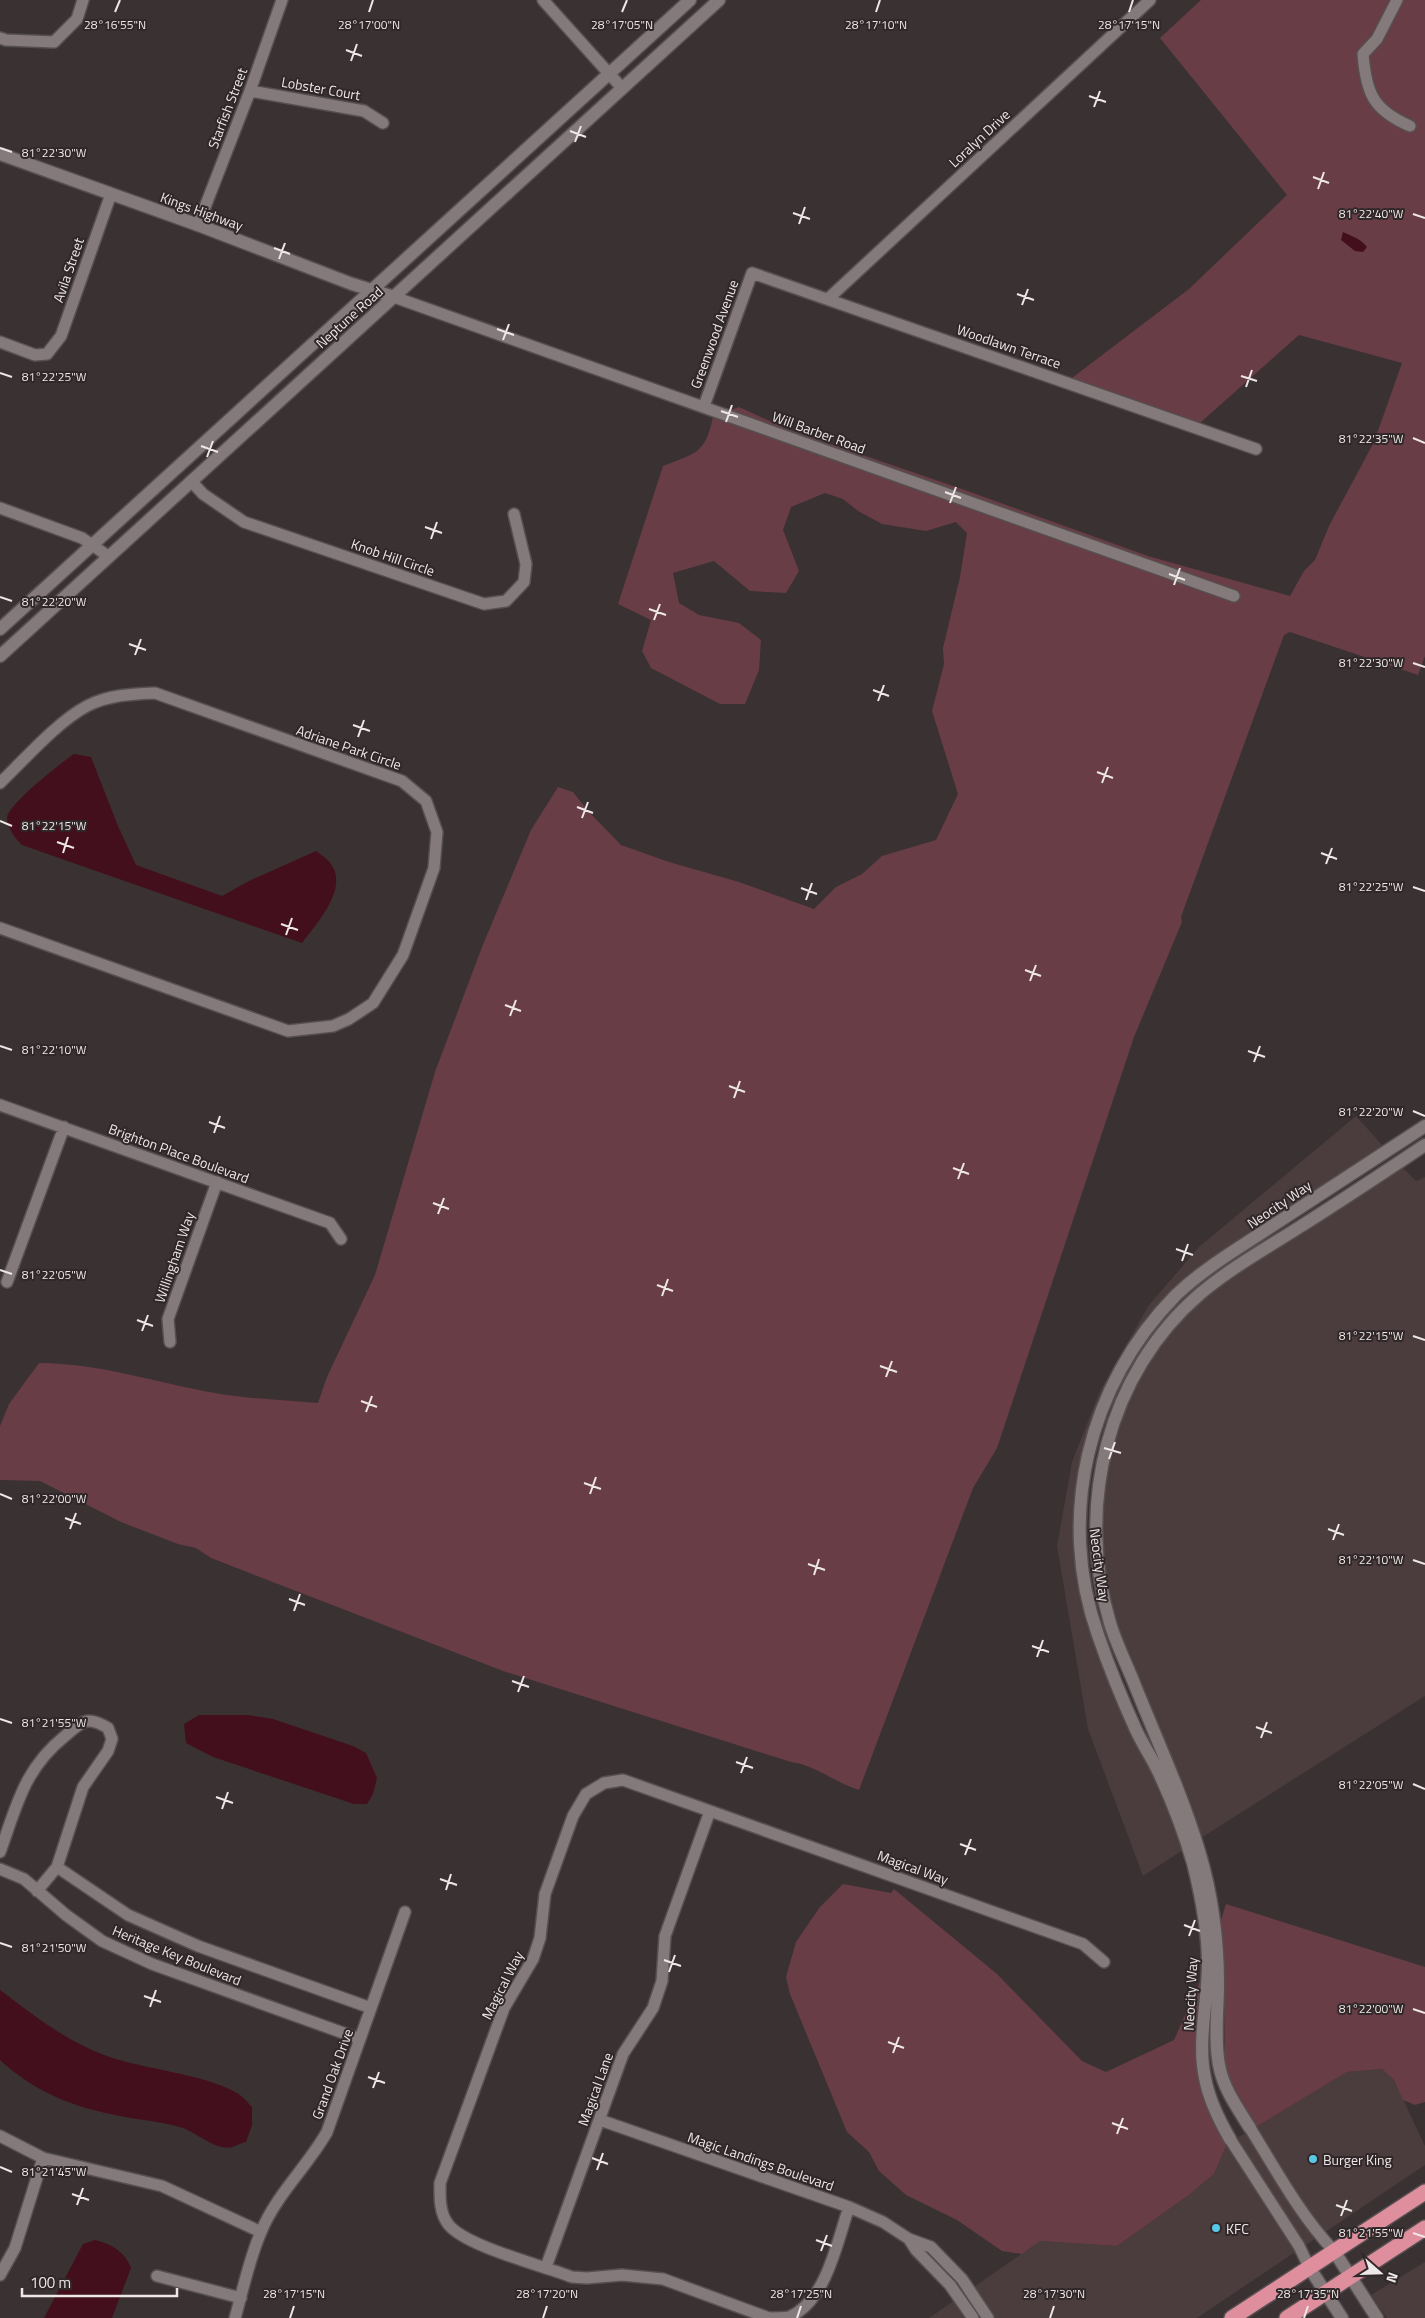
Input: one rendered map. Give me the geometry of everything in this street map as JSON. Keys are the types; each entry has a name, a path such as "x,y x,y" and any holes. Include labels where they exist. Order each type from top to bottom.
{"highway":[{"path":"1232,2318 1425,2192"},
{"path":"1287,2318 1425,2228"}],"street":[{"path":"0,38 6,40 54,42 77,19 84,0"},
{"name":"Starfish Street","path":"198,225 250,91 282,0"},
{"path":"543,0 622,88"},
{"name":"Neptune Road","path":"0,629 690,0"},
{"name":"Neptune Road","path":"0,656 719,0"},
{"name":"Loralyn Drive","path":"829,298 1150,0"},
{"path":"1397,0 1377,39 1363,54 1364,77 1373,99 1389,117 1410,126"},
{"name":"Lobster Court","path":"250,91 364,111 383,123"},
{"name":"Kings Highway","path":"0,154 394,297"},
{"name":"Avila Street","path":"0,342 35,354 48,354 61,336 111,194"},
{"name":"Woodlawn Terrace","path":"752,273 829,298 1256,449"},
{"name":"Greenwood Avenue","path":"704,406 752,273"},
{"name":"Will Barber Road","path":"394,297 1234,596"},
{"name":"Knob Hill Circle","path":"191,481 203,494 244,522 484,604 506,601 524,582 526,564 514,514"},
{"path":"0,508 82,538 108,556"},
{"name":"Adriane Park Circle","path":"0,928 288,1031 333,1026 349,1019 373,1003 403,955 434,868 438,832 426,801 402,781 155,694 122,695 87,706 2,777"},
{"name":"Brighton Place Boulevard","path":"0,1105 330,1223 341,1239"},
{"name":"Neocity Way","path":"1230,2139 1216,2113 1204,2076 1203,2034 1208,1960 1205,1924 1194,1868 1180,1824 1159,1774 1137,1730 1098,1634 1086,1589 1082,1561 1079,1503 1094,1428 1106,1397 1122,1366 1157,1316 1177,1294 1202,1273 1425,1126"},
{"path":"8,1282 64,1127"},
{"name":"Neocity Way","path":"1250,2128 1230,2096 1219,2067 1218,1958 1210,1896 1202,1864 1187,1814 1111,1624 1101,1588 1095,1544 1097,1493 1102,1458 1109,1432 1136,1372 1167,1329 1200,1295 1232,1270 1425,1145"},
{"path":"1344,1178 1355,1192"},
{"name":"Willingham Way","path":"170,1342 168,1319 217,1182"},
{"path":"1157,1316 1167,1329"},
{"path":"0,1852 26,1781 47,1751 83,1721 96,1720 108,1728 112,1739 108,1751 83,1787 57,1867 37,1891"},
{"name":"Magical Way","path":"849,2207 819,2290 806,2306 788,2317 769,2318 663,2279 622,2275 587,2278 572,2277 468,2240 448,2224 440,2207 440,2183 504,2008 533,1959 540,1938 545,1894 573,1816 586,1794 604,1783 623,1780 1083,1944 1104,1962"},
{"name":"Magical Lane","path":"546,2267 623,2054 653,2008 662,1981 665,1936 710,1811"},
{"path":"57,1867 128,1915 198,1946 371,2008"},
{"name":"Heritage Key Boulevard","path":"0,1868 24,1879 66,1915 102,1941 152,1964 360,2040"},
{"name":"Grand Oak Drive","path":"235,2318 261,2232 288,2185 314,2155 327,2132 406,1912"},
{"name":"Magic Landings Boulevard","path":"600,2120 849,2207 883,2222 909,2239 931,2247 962,2280 988,2318"},
{"path":"1250,2128 1305,2215 1318,2234 1334,2251 1377,2318"},
{"path":"0,2136 43,2158 162,2186 261,2232"},
{"path":"1230,2139 1299,2246 1309,2267 1342,2318"},
{"path":"0,2275 15,2248 43,2158"},
{"name":"Magic Landings Boulevard","path":"909,2239 950,2285 973,2318"},
{"path":"157,2276 241,2298"}],"shaded area":[{"path":"1201,0 1425,0 1425,656 1418,675 1290,632 1284,635 1181,917 1182,922 1134,1037 997,1448 973,1488 859,1790 809,1767 503,1671 211,1558 196,1548 178,1544 121,1522 40,1481 0,1480 0,1426 9,1404 39,1363 84,1366 228,1395 318,1403 327,1377 375,1275 435,1072 482,947 531,830 558,787 573,792 588,811 621,845 669,862 739,882 814,909 836,887 862,874 882,856 936,840 958,794 932,711 944,664 943,648 960,577 967,533 956,522 926,531 882,524 858,511 843,499 825,493 791,507 783,530 799,571 786,593 750,591 714,561 673,573 679,603 699,615 739,623 761,640 759,670 745,704 720,704 651,668 642,651 651,620 618,604 663,466 691,455 697,450 706,438 713,417 739,407 787,429 1148,556 1290,596 1304,571 1315,560 1329,526 1374,442 1402,363 1299,335 1192,430 1064,384 1189,289 1287,195 1160,38"},
{"path":"1343,232 1353,236 1367,247 1363,252 1355,251 1341,240"},
{"path":"74,754 91,757 118,826 136,865 222,896 249,881 316,851 330,862 335,874 336,884 333,895 322,916 302,943 22,845 8,826 7,818 9,812 36,784"},
{"path":"1356,1116 1383,1146 1224,1251 1173,1290 1149,1314 1116,1363 1100,1394 1088,1426 1073,1502 1076,1561 1183,1850 1143,1876 1088,1729 1057,1546 1072,1462 1100,1391 1149,1305 1199,1247"},
{"path":"1402,1167 1416,1181 1425,1177 1425,1696 1201,1838 1124,1644 1107,1588 1101,1544 1103,1494 1108,1460 1125,1408 1141,1375 1156,1352 1180,1322 1204,1299 1235,1275"},
{"path":"199,1715 248,1715 273,1719 353,1746 366,1753 377,1778 373,1794 367,1804 354,1804 213,1757 186,1743 184,1724"},
{"path":"843,1884 891,1893 894,1889 997,1974 1082,2061 1106,2072 1174,2040 1202,1977 1197,2041 1198,2077 1206,2103 1227,2144 1214,2174 1189,2195 1117,2246 1040,2241 1022,2254 1002,2251 957,2220 906,2195 879,2171 869,2152 847,2132 790,1994 786,1977 796,1942 820,1907"},
{"path":"1226,1904 1425,1967 1425,2102 1415,2105 1403,2100 1394,2080 1382,2069 1347,2072 1256,2127 1236,2094 1225,2067 1224,1984 1220,1923"},
{"path":"0,1990 51,2027 92,2050 122,2061 206,2080 238,2093 252,2107 252,2125 246,2142 226,2148 213,2144 183,2128 83,2107 39,2089 0,2060"},
{"path":"1382,2069 1394,2080 1425,2146 1425,2165 1197,2318 929,2318 1040,2241 1117,2246 1189,2195 1214,2174 1227,2144 1238,2141 1236,2138 1246,2133 1248,2135 1257,2131 1256,2127 1347,2072"},
{"path":"95,2240 117,2249 125,2257 131,2268 112,2318 44,2318 83,2244"},
{"path":"1425,2262 1425,2318 1387,2318 1371,2295"}],"place":[{"name":"Burger King","path":"1313,2159"},
{"name":"KFC","path":"1216,2228"}]}
